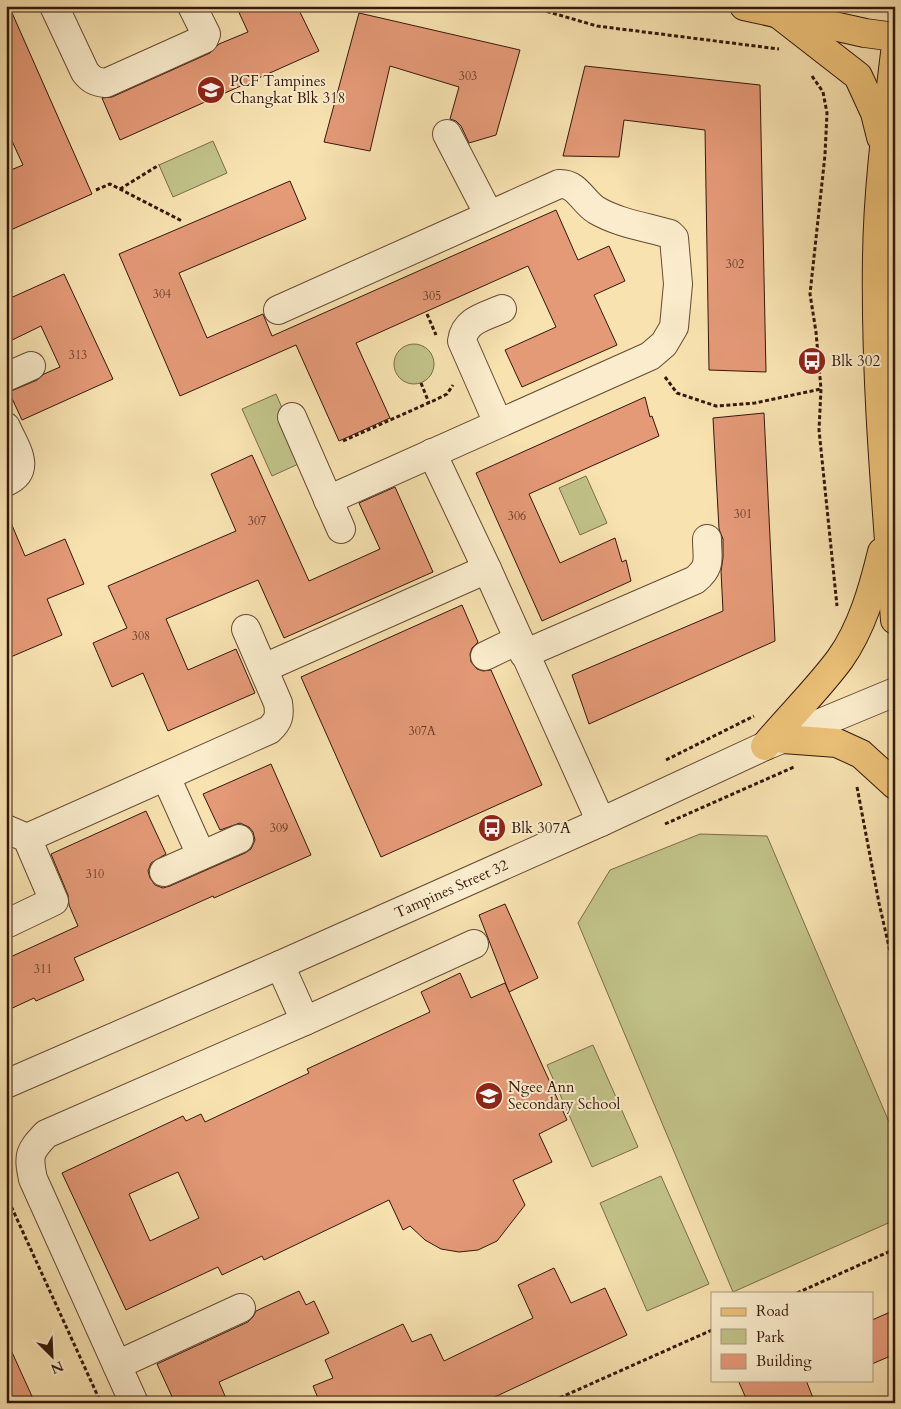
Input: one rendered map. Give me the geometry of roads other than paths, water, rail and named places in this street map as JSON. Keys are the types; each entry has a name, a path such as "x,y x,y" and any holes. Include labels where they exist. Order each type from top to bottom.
{"main road":[{"path":"744,6 865,33 895,37"},
{"path":"777,13 858,76 875,113 884,148"},
{"path":"895,53 884,148 877,265 879,414 895,620"},
{"path":"888,527 874,586 863,615 845,651 808,699 788,718 774,743 837,743 861,754 895,785"}],"street":[{"path":"54,6 85,72 90,79 98,82 106,82 204,39 206,34 192,6"},
{"path":"447,134 489,215"},
{"path":"278,310 559,184 572,186 594,208 608,216 673,236 678,284 674,327 664,344 650,356 328,500"},
{"path":"498,423 462,341 463,333 468,324 502,310"},
{"path":"6,377 31,366"},
{"path":"292,417 341,529"},
{"path":"6,427 22,464 20,472 14,479 6,482"},
{"path":"432,453 487,569 601,822"},
{"path":"485,656 521,647 695,580 708,566 707,539"},
{"path":"264,668 487,569"},
{"path":"8,923 54,902 17,833 166,777 269,730 278,722 280,714 278,702 246,629"},
{"name":"Tampines Street 32","path":"6,1084 280,965 774,743 895,692"},
{"path":"166,777 201,855"},
{"path":"164,872 239,839"},
{"path":"134,1403 32,1179 29,1159 36,1145 46,1134 305,1021 474,944"},
{"path":"280,965 305,1021"},
{"path":"117,1365 240,1308"}],"place":[{"name":"PCF Tampines Changkat Blk 318","path":"211,90"},
{"name":"Blk 302","path":"812,361"},
{"name":"Blk 307A","path":"492,828"},
{"name":"Ngee Ann Secondary School","path":"489,1096"}]}
